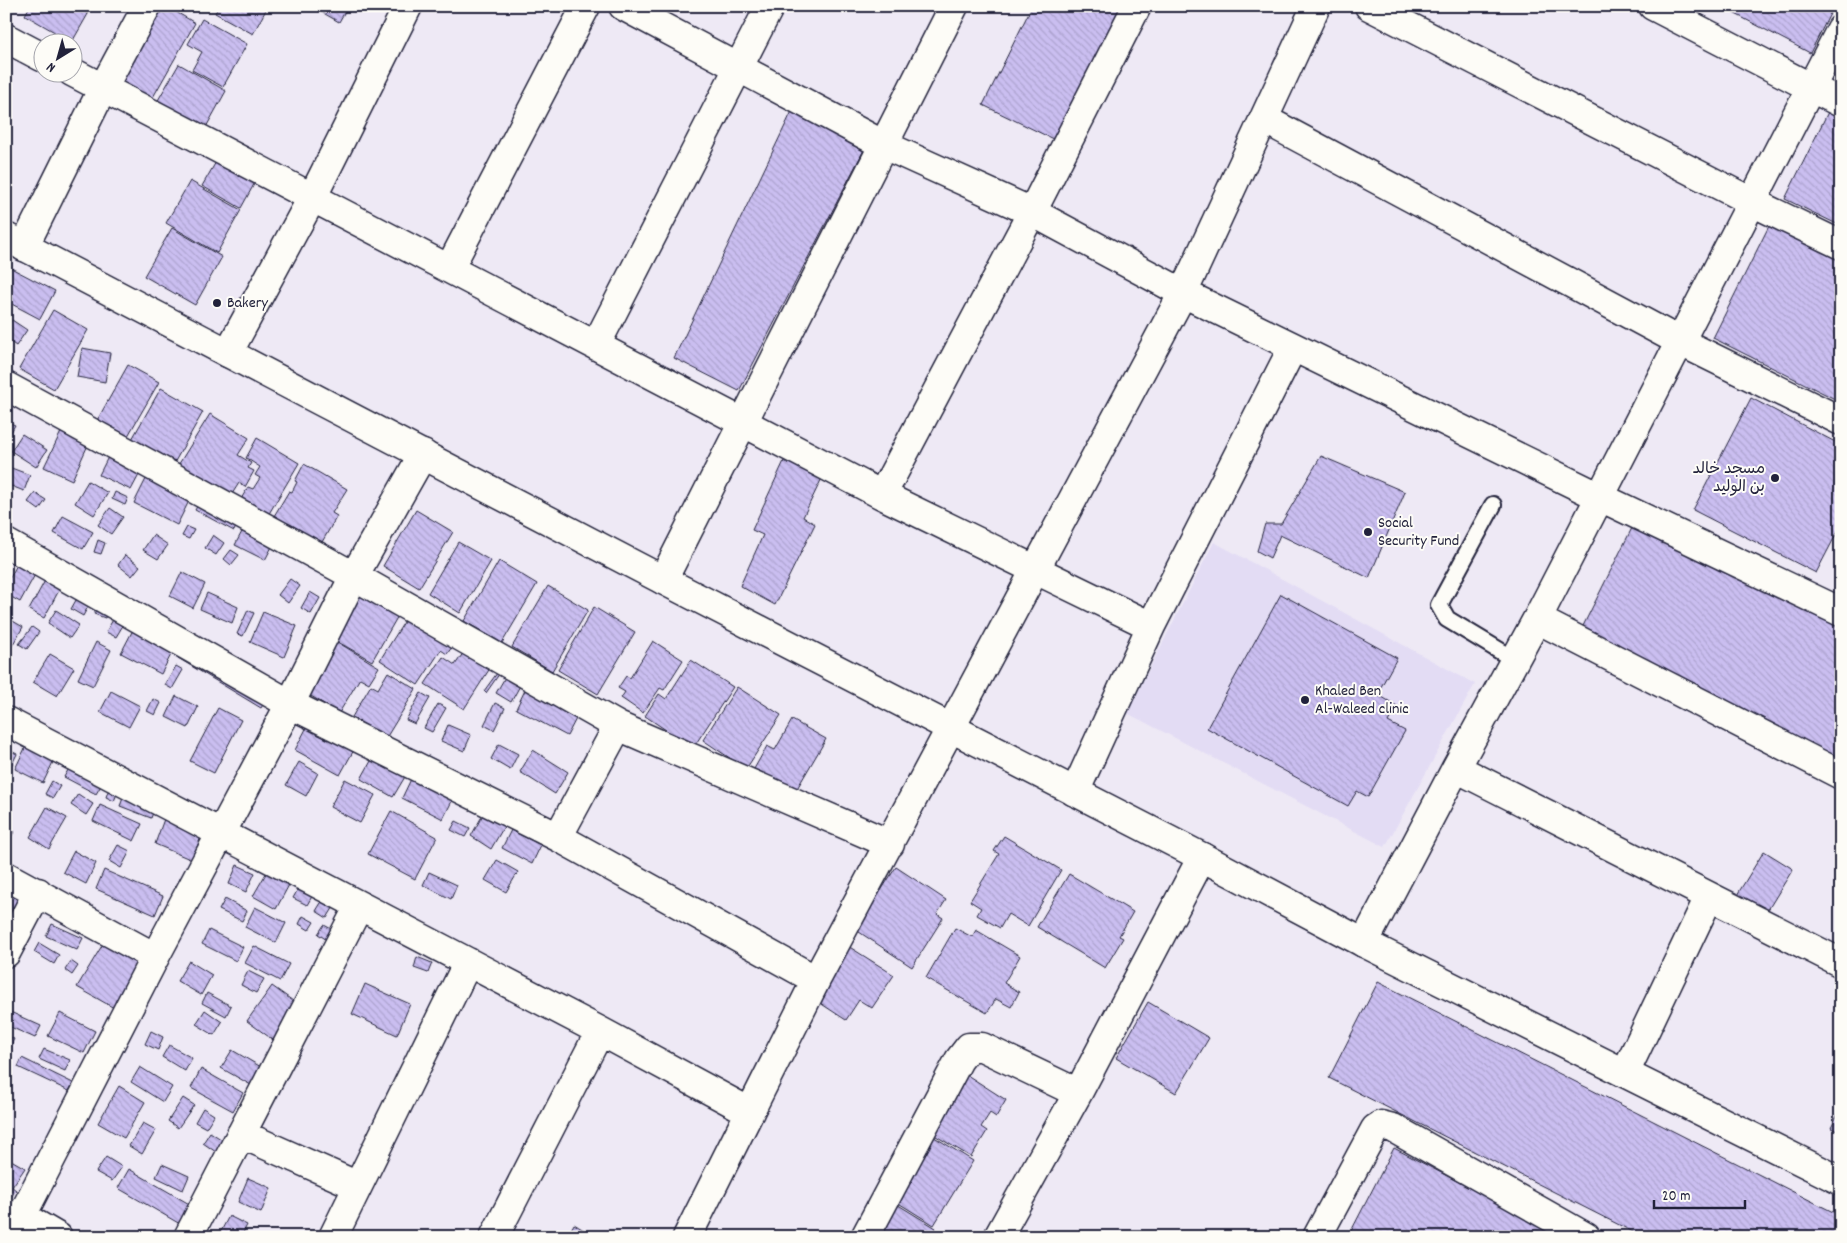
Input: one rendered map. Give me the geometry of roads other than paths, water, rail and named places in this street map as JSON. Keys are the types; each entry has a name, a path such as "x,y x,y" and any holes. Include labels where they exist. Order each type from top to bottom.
{"street":[{"path":"147,6 103,88 15,242 663,580 1202,857 1364,943 1841,1181"},
{"path":"228,353 312,198 408,6"},
{"path":"449,269 586,6"},
{"path":"623,6 884,145 1032,212 1183,294 1841,612"},
{"path":"596,345 770,6"},
{"path":"663,580 954,6"},
{"path":"882,495 1032,212 1137,6"},
{"path":"687,1237 816,980 1183,294 1316,6"},
{"path":"1369,6 1752,202 1841,245"},
{"path":"1653,6 1841,103"},
{"path":"1364,943 1537,619 1841,29"},
{"path":"6,38 32,52"},
{"path":"82,77 882,495 1151,626"},
{"path":"1264,119 1679,341 1841,421"},
{"path":"1075,792 1151,626 1293,348"},
{"path":"6,386 354,576 618,726 890,844"},
{"path":"58,1237 16,1227 155,957 290,704 354,576 423,454"},
{"path":"6,543 290,704 558,837 816,980"},
{"path":"1537,619 1841,775"},
{"path":"6,721 600,1031 750,1112"},
{"path":"558,837 618,726"},
{"path":"1456,768 1709,898 1841,963"},
{"path":"998,1237 1078,1093 1202,857"},
{"path":"6,876 155,957"},
{"path":"6,953 38,892"},
{"path":"1625,1073 1709,898"},
{"path":"188,1237 359,906"},
{"path":"333,1237 468,962"},
{"path":"494,1237 600,1031"},
{"path":"865,1237 959,1060 969,1047 982,1047 1078,1093"},
{"path":"1317,1237 1375,1129 1381,1125 1393,1128 1586,1237"},
{"path":"241,1134 358,1186"}],"lane":[{"path":"1493,505 1440,605 1446,619 1514,660"}],"place":[{"name":"Bakery","path":"217,303"},
{"name":"مسجد خالد بن الوليد","path":"1775,478"},
{"name":"Social Security Fund","path":"1368,532"},
{"name":"Khaled Ben Al-Waleed clinic","path":"1305,700"}]}
